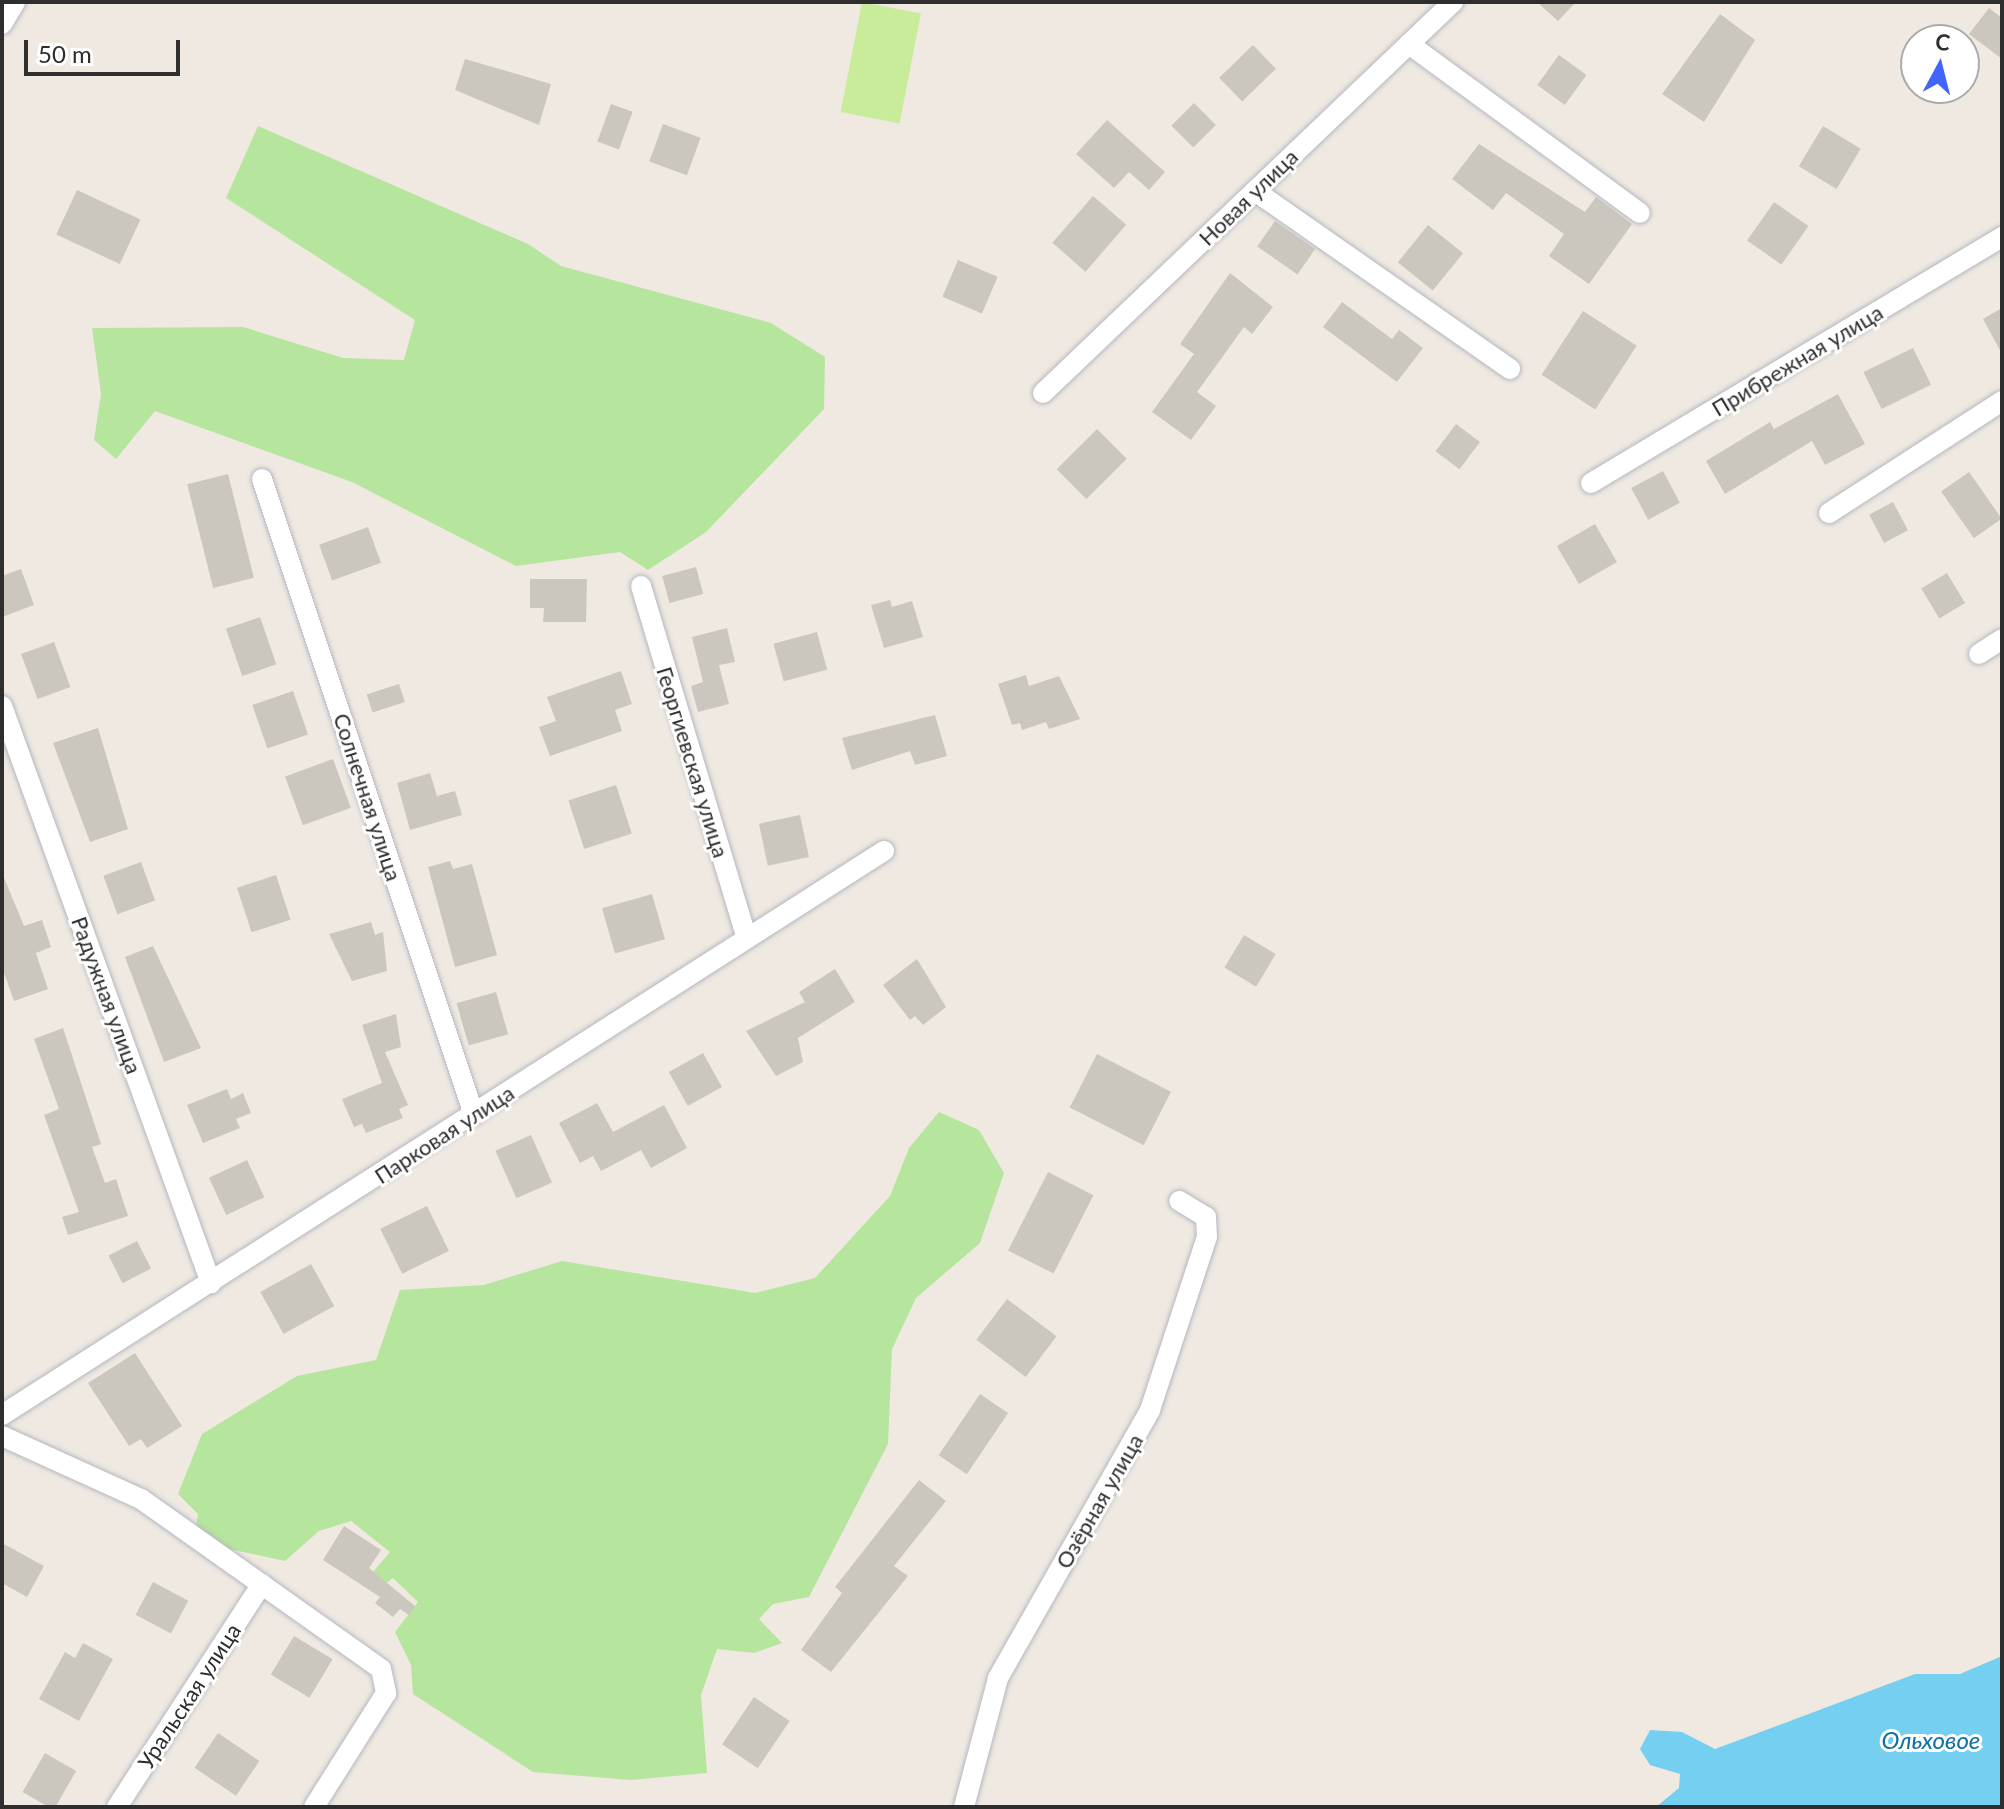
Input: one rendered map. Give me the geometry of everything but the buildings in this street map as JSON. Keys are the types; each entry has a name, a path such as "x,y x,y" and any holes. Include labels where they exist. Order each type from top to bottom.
{"street":[{"path":"2,24 15,2"},
{"name":"Новая улица","path":"1043,393 1453,2"},
{"path":"1409,44 1640,213"},
{"path":"1255,191 1510,369"},
{"name":"Прибрежная улица","path":"1591,483 2002,237"},
{"path":"1829,513 2002,401"},
{"name":"Солнечная улица","path":"262,479 474,1115"},
{"name":"Георгиевская улица","path":"641,586 746,937"},
{"path":"1979,654 2002,639"},
{"name":"Радужная улица","path":"2,706 211,1283"},
{"name":"Парковая улица","path":"2,1415 884,851"},
{"name":"Озёрная улица","path":"964,1807 998,1678 1150,1410 1207,1237 1206,1217 1179,1201"},
{"path":"2,1436 141,1499 381,1669 386,1693 314,1807"},
{"name":"Уральская улица","path":"117,1807 262,1584"}],"green space":[{"path":"862,2 921,13 900,123 841,112"},
{"path":"258,126 528,244 561,266 771,323 825,357 824,409 706,532 648,570 620,552 516,566 352,482 155,411 116,459 94,440 101,394 92,328 243,327 343,358 404,360 415,320 226,198"},
{"path":"939,1112 979,1130 1004,1173 980,1243 916,1298 892,1349 888,1444 809,1597 773,1604 759,1619 782,1643 754,1653 717,1649 701,1695 707,1773 631,1780 533,1772 413,1694 411,1665 395,1632 418,1602 393,1578 380,1588 367,1579 390,1552 351,1521 319,1531 285,1561 225,1548 195,1530 198,1514 178,1494 202,1434 297,1376 376,1360 400,1290 484,1285 562,1261 755,1293 815,1278 890,1196 909,1148"}],"water":[{"name":"Ольховое","path":"2002,1656 2002,1807 1656,1807 1679,1788 1680,1774 1650,1765 1640,1749 1650,1730 1682,1732 1715,1749 1915,1674 1960,1674"}]}
